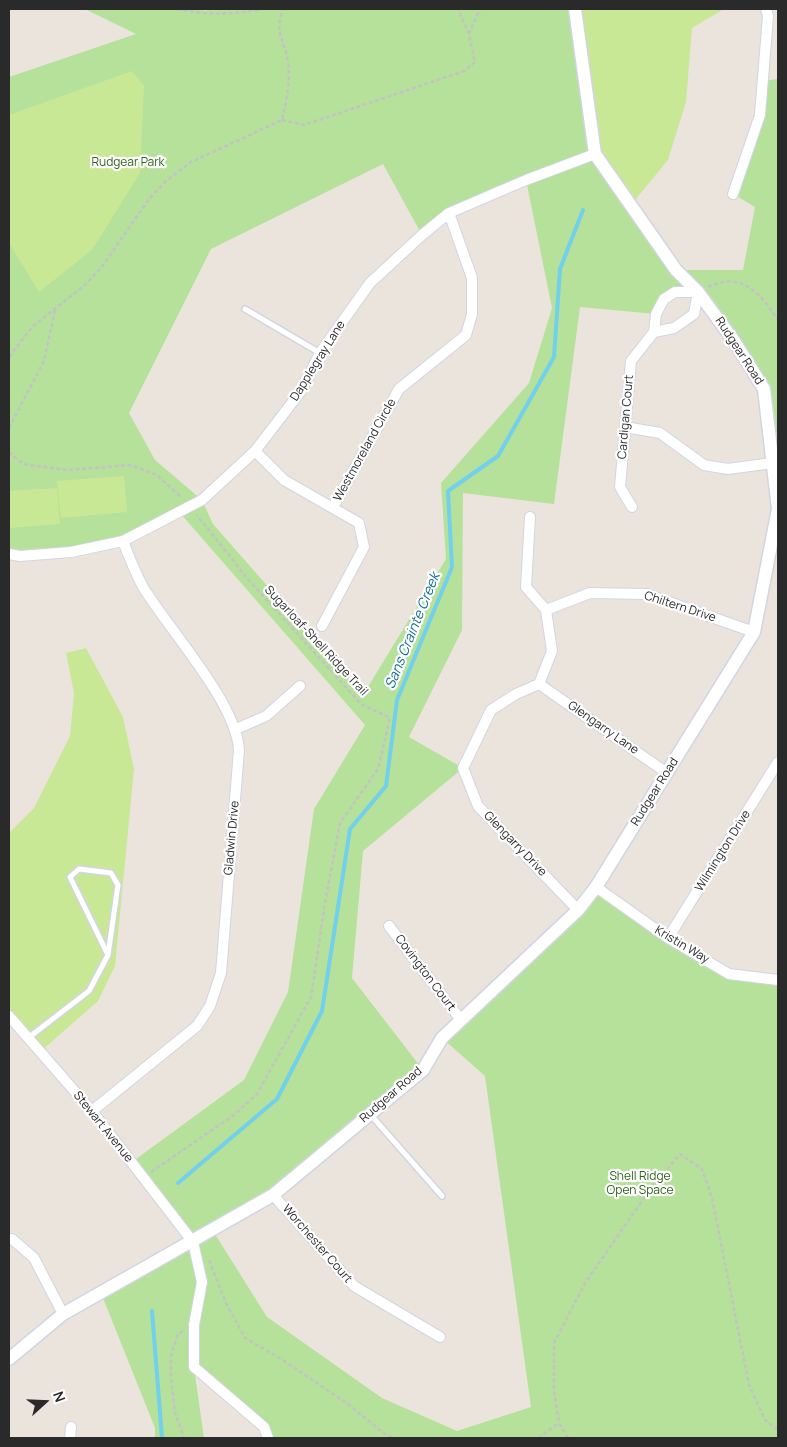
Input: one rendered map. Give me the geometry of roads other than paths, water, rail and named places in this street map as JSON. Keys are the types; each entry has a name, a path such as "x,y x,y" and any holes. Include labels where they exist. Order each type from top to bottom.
{"street":[{"name":"Rudgear Road","path":"9,1359 63,1314 273,1195 422,1070 442,1038 578,910 596,887 754,632 778,509 764,389 734,341 698,292 676,270 595,154 575,9"},
{"path":"733,194 760,115 768,16 766,9"},
{"name":"Dapplegray Lane","path":"9,554 20,556 71,552 124,541 191,507 255,452 301,391 320,353 370,282 449,213 526,180 595,154"},
{"name":"Westmoreland Circle","path":"255,452 284,480 333,507 399,389 466,336 472,314 472,278 449,213"},
{"name":"Cardigan Court","path":"632,507 620,487 631,361 654,332 656,314 664,299 675,292 698,292"},
{"path":"654,332 674,328 694,314 698,292"},
{"path":"625,427 660,433 704,465 728,469 772,463"},
{"path":"322,626 364,547 359,523 333,507"},
{"path":"530,517 526,587 546,610 552,651 539,684"},
{"name":"Gladwin Drive","path":"92,1111 187,1036 205,1015 216,990 221,973 239,750 236,729 222,701 144,588 124,541"},
{"name":"Chiltern Drive","path":"546,610 590,593 646,594 754,632"},
{"name":"Glengarry Lane","path":"539,684 667,773"},
{"name":"Glengarry Drive","path":"539,684 516,694 491,710 463,768 478,806 578,910"},
{"path":"236,729 266,716 300,686"},
{"name":"Wilmington Drive","path":"668,938 778,762"},
{"name":"Kristin Way","path":"596,887 668,938 730,974 778,980"},
{"name":"Covington Court","path":"389,926 461,1020"},
{"name":"Stewart Avenue","path":"9,1016 92,1111 193,1242"},
{"name":"Worchester Court","path":"273,1195 354,1286 440,1338"},
{"path":"12,1239 34,1258 63,1314"},
{"path":"193,1242 202,1282 194,1325 194,1367 264,1427 268,1438"},
{"path":"70,1438 71,1426"}],"lane":[{"path":"246,309 320,353"},
{"path":"28,1038 89,991 108,955 118,885 111,873 78,869 70,877 108,955"},
{"path":"370,1114 442,1196"}],"waterway":[{"name":"Sans Crainte Creek","path":"178,1183 277,1099 322,1011 350,829 386,786 397,700 452,567 448,491 498,456 554,357 560,269 583,210"},
{"name":"Sans Crainte Creek","path":"152,1311 162,1438"}],"park label":[{"name":"Rudgear Park","path":"128,163"},
{"name":"Shell Ridge Open Space","path":"640,1184"}]}
